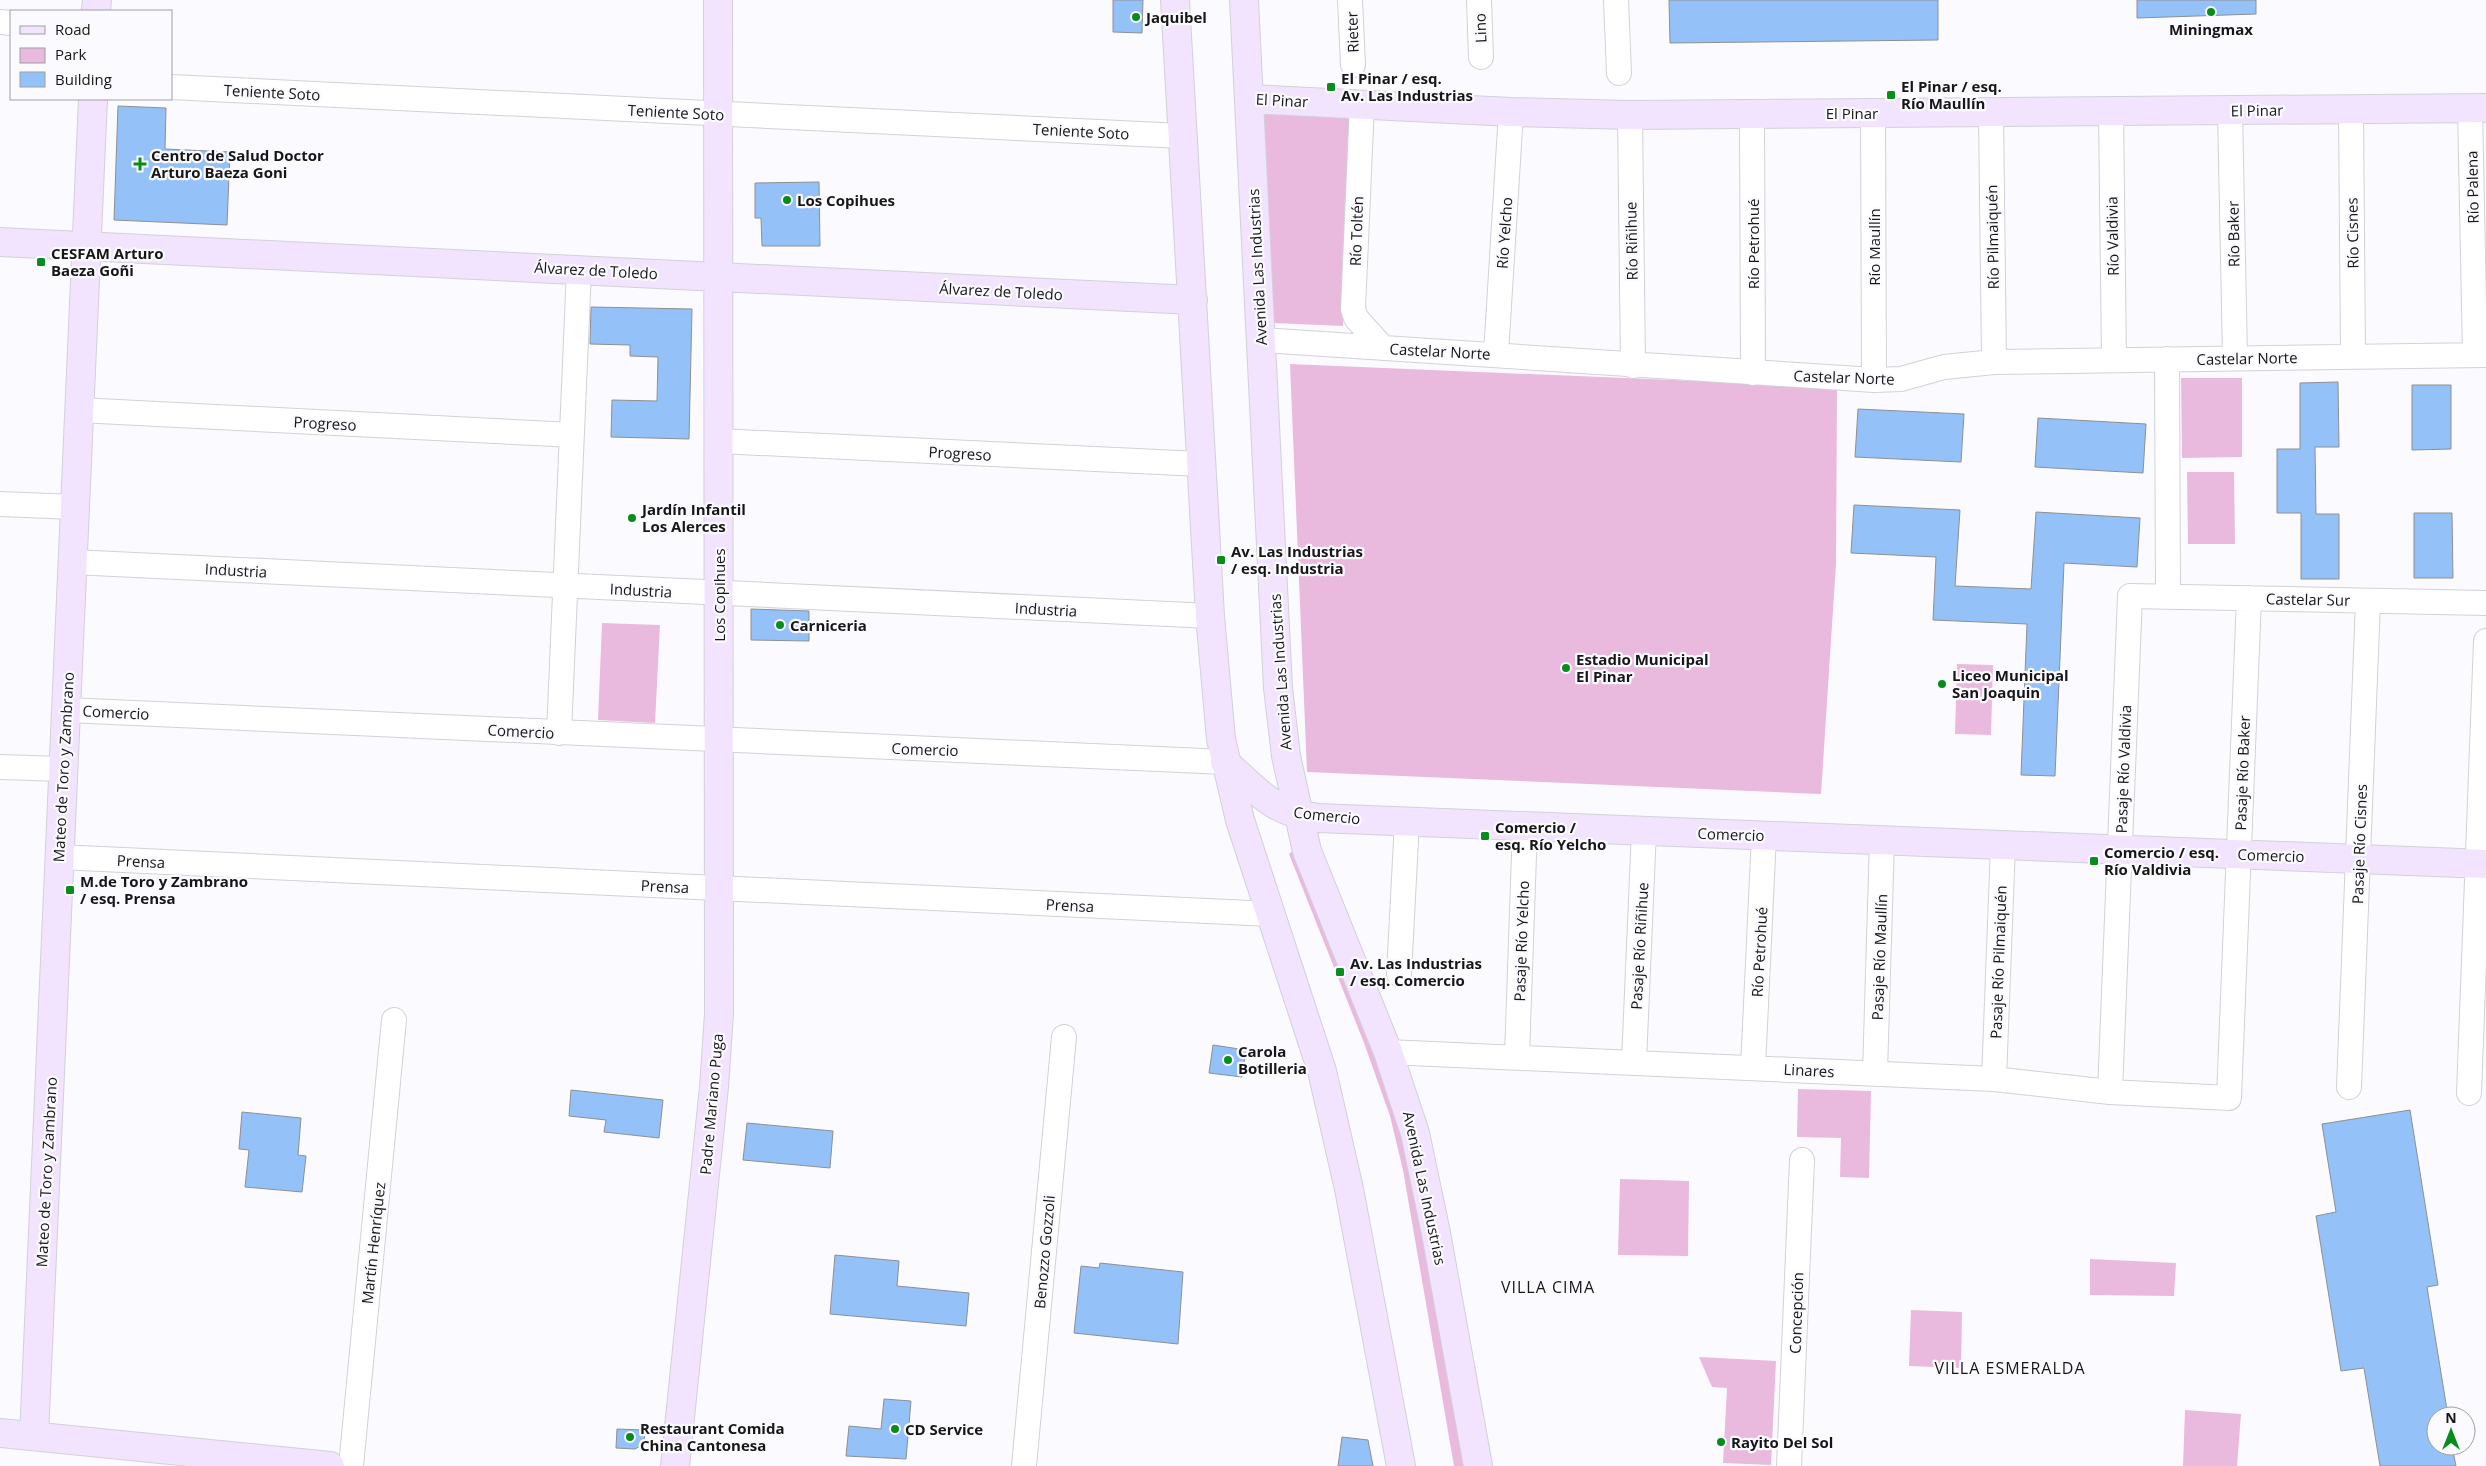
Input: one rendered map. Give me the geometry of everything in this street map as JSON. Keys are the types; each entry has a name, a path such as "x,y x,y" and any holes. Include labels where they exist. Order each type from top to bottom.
{"street":[{"name":"Los Copihues","path":"718,0 720,741"},
{"path":"1175,0 1210,616 1220,733 1225,762 1240,820 1311,1033 1329,1099 1369,1292 1401,1466"},
{"name":"Avenida Las Industrias","path":"1244,0 1278,688 1286,756 1298,816 1314,871 1388,1052 1402,1092 1419,1152 1436,1232 1478,1466"},
{"name":"Rieter","path":"1350,0 1353,64"},
{"name":"Lino","path":"1479,0 1481,56"},
{"path":"1616,0 1619,73"},
{"name":"Teniente Soto","path":"172,87 1182,136"},
{"name":"El Pinar","path":"1248,98 1511,112 1630,115 2478,108"},
{"name":"Mateo de Toro y Zambrano","path":"34,1436 93,100"},
{"name":"Río Toltén","path":"1362,104 1353,309 1356,318 1383,348"},
{"name":"Río Palena","path":"2478,108 2481,355"},
{"name":"Río Cisnes","path":"2351,109 2354,357"},
{"name":"Río Baker","path":"2230,110 2235,358"},
{"name":"Río Valdivia","path":"2111,111 2114,360"},
{"name":"Río Yelcho","path":"1496,354 1511,112"},
{"name":"Río Pilmaiquén","path":"1991,112 1994,362"},
{"name":"Río Maullín","path":"1873,113 1874,380"},
{"name":"Río Petrohué","path":"1752,114 1754,373"},
{"name":"Río Riñihue","path":"1630,115 1633,366"},
{"name":"Álvarez de Toledo","path":"0,242 1193,300"},
{"path":"559,733 579,270"},
{"name":"Castelar Norte","path":"1261,340 1496,354 1633,366 1874,380 1901,379 1944,367 1994,362 2481,355"},
{"path":"2167,359 2168,596"},
{"name":"Progreso","path":"79,410 572,435"},
{"name":"Progreso","path":"719,441 1201,464"},
{"path":"0,504 75,508"},
{"name":"Industria","path":"72,562 1210,616"},
{"name":"Castelar Sur","path":"2130,596 2486,604"},
{"name":"Pasaje Río Valdivia","path":"2110,1092 2130,596"},
{"name":"Pasaje Río Baker","path":"2229,1098 2249,598"},
{"name":"Pasaje Río Cisnes","path":"2349,1087 2368,601"},
{"path":"2469,1093 2482,864 2486,641"},
{"name":"Comercio","path":"66,710 720,741 1225,762 1267,800 1298,816 2482,864"},
{"name":"Padre Mariano Puga","path":"675,1466 716,1057 720,888 720,741"},
{"path":"0,767 63,769"},
{"path":"1399,974 1407,821"},
{"name":"Pasaje Río Yelcho","path":"1517,1056 1525,826"},
{"name":"Pasaje Río Riñihue","path":"1634,1062 1644,830"},
{"name":"Río Petrohué","path":"1754,1068 1764,835"},
{"name":"Pasaje Río Maullín","path":"1875,1074 1882,840"},
{"name":"Pasaje Río Pilmaiquén","path":"1994,1079 2003,845"},
{"name":"Prensa","path":"60,857 1271,914"},
{"name":"Martín Henríquez","path":"351,1466 394,1020"},
{"name":"Benozzo Gozzoli","path":"1024,1466 1064,1037"},
{"name":"Linares","path":"1388,1052 1517,1056 1994,1079 2110,1092 2229,1098"},
{"name":"Concepción","path":"1789,1466 1802,1160"},
{"path":"0,1432 235,1461 330,1466"}],"green space":[{"path":"1255,112 1351,117 1343,326 1273,323"},
{"name":"Estadio Municipal El Pinar","path":"1290,364 1837,387 1836,564 1821,794 1307,772"},
{"path":"2181,378 2242,378 2242,457 2182,458"},
{"path":"2187,472 2234,472 2235,544 2188,544"},
{"path":"602,623 660,625 655,723 598,720"},
{"path":"1957,664 1993,665 1991,735 1955,734"},
{"path":"1297,847 1397,1103 1467,1466 1454,1466 1403,1170 1390,1116 1364,1043 1289,854"},
{"path":"1798,1089 1871,1091 1869,1178 1840,1177 1841,1138 1797,1137"},
{"path":"1620,1179 1689,1181 1688,1256 1618,1255"},
{"path":"2090,1259 2176,1263 2174,1296 2090,1295"},
{"path":"1911,1310 1962,1312 1961,1368 1909,1366"},
{"path":"1699,1357 1776,1361 1771,1465 1723,1463 1727,1388 1712,1387"},
{"path":"2185,1410 2241,1414 2237,1466 2183,1466"}],"building":[{"path":"1113,0 1143,0 1142,33 1113,32"},
{"path":"1669,0 1938,0 1938,40 1670,43"},
{"path":"2137,0 2256,0 2256,14 2137,18"},
{"path":"118,106 166,108 165,149 230,152 227,225 114,220"},
{"name":"Los Copihues","path":"819,182 820,246 762,246 761,218 755,218 755,183"},
{"path":"591,307 692,309 689,439 611,437 612,400 657,401 658,357 630,356 630,345 590,344"},
{"path":"2338,382 2339,447 2315,447 2316,514 2339,514 2339,579 2301,579 2301,513 2277,513 2277,449 2300,449 2300,383"},
{"path":"2412,385 2451,385 2451,449 2412,450"},
{"path":"1858,409 1964,414 1961,462 1855,457"},
{"path":"2038,418 2146,424 2143,473 2035,467"},
{"path":"1854,505 1960,510 1955,586 2031,589 2036,512 2140,518 2137,567 2064,563 2055,776 2021,775 2027,624 1933,620 1936,557 1851,553"},
{"path":"2414,513 2452,513 2453,578 2414,578"},
{"name":"Carniceria","path":"751,609 809,611 809,641 751,640"},
{"path":"1213,1045 1246,1050 1242,1077 1209,1073"},
{"path":"571,1090 663,1100 659,1138 604,1132 606,1120 569,1116"},
{"path":"2410,1110 2438,1285 2427,1287 2446,1406 2426,1406 2426,1456 2454,1456 2456,1466 2380,1466 2364,1368 2341,1371 2316,1216 2336,1212 2322,1124"},
{"path":"242,1112 301,1118 298,1155 306,1156 302,1192 245,1187 249,1150 239,1149"},
{"path":"747,1123 833,1131 830,1168 743,1160"},
{"path":"835,1255 899,1261 897,1286 969,1293 966,1326 830,1314"},
{"path":"1100,1263 1183,1272 1178,1344 1074,1333 1081,1266 1099,1268"},
{"name":"CD Service","path":"884,1399 911,1401 906,1459 846,1456 849,1426 881,1429"},
{"name":"Restaurant Comida China Cantonesa","path":"617,1429 645,1430 644,1444 635,1449 616,1448"},
{"path":"1342,1437 1368,1440 1373,1466 1338,1466"}],"place":[{"name":"Miningmax","path":"2211,12"},
{"name":"Jaquibel","path":"1136,17"},
{"name":"El Pinar / esq. Av. Las Industrias","path":"1331,87"},
{"name":"El Pinar / esq. Río Maullín","path":"1891,95"},
{"name":"Centro de Salud Doctor Arturo Baeza Goni","path":"140,164"},
{"name":"Los Copihues","path":"787,200"},
{"name":"CESFAM Arturo Baeza Goñi","path":"41,262"},
{"name":"Jardín Infantil Los Alerces","path":"632,518"},
{"name":"Av. Las Industrias / esq. Industria","path":"1221,560"},
{"name":"Carniceria","path":"780,625"},
{"name":"Estadio Municipal El Pinar","path":"1566,668"},
{"name":"Liceo Municipal San Joaquin","path":"1942,684"},
{"name":"Comercio / esq. Río Yelcho","path":"1485,836"},
{"name":"Comercio / esq. Río Valdivia","path":"2094,861"},
{"name":"M.de Toro y Zambrano / esq. Prensa","path":"70,890"},
{"name":"Av. Las Industrias / esq. Comercio","path":"1340,972"},
{"name":"Carola Botilleria","path":"1228,1060"},
{"name":"CD Service","path":"895,1429"},
{"name":"Restaurant Comida China Cantonesa","path":"630,1437"},
{"name":"Rayito Del Sol","path":"1721,1442"}],"district":[{"name":"VILLA CIMA","path":"1548,1287"},
{"name":"VILLA ESMERALDA","path":"2010,1368"}]}
